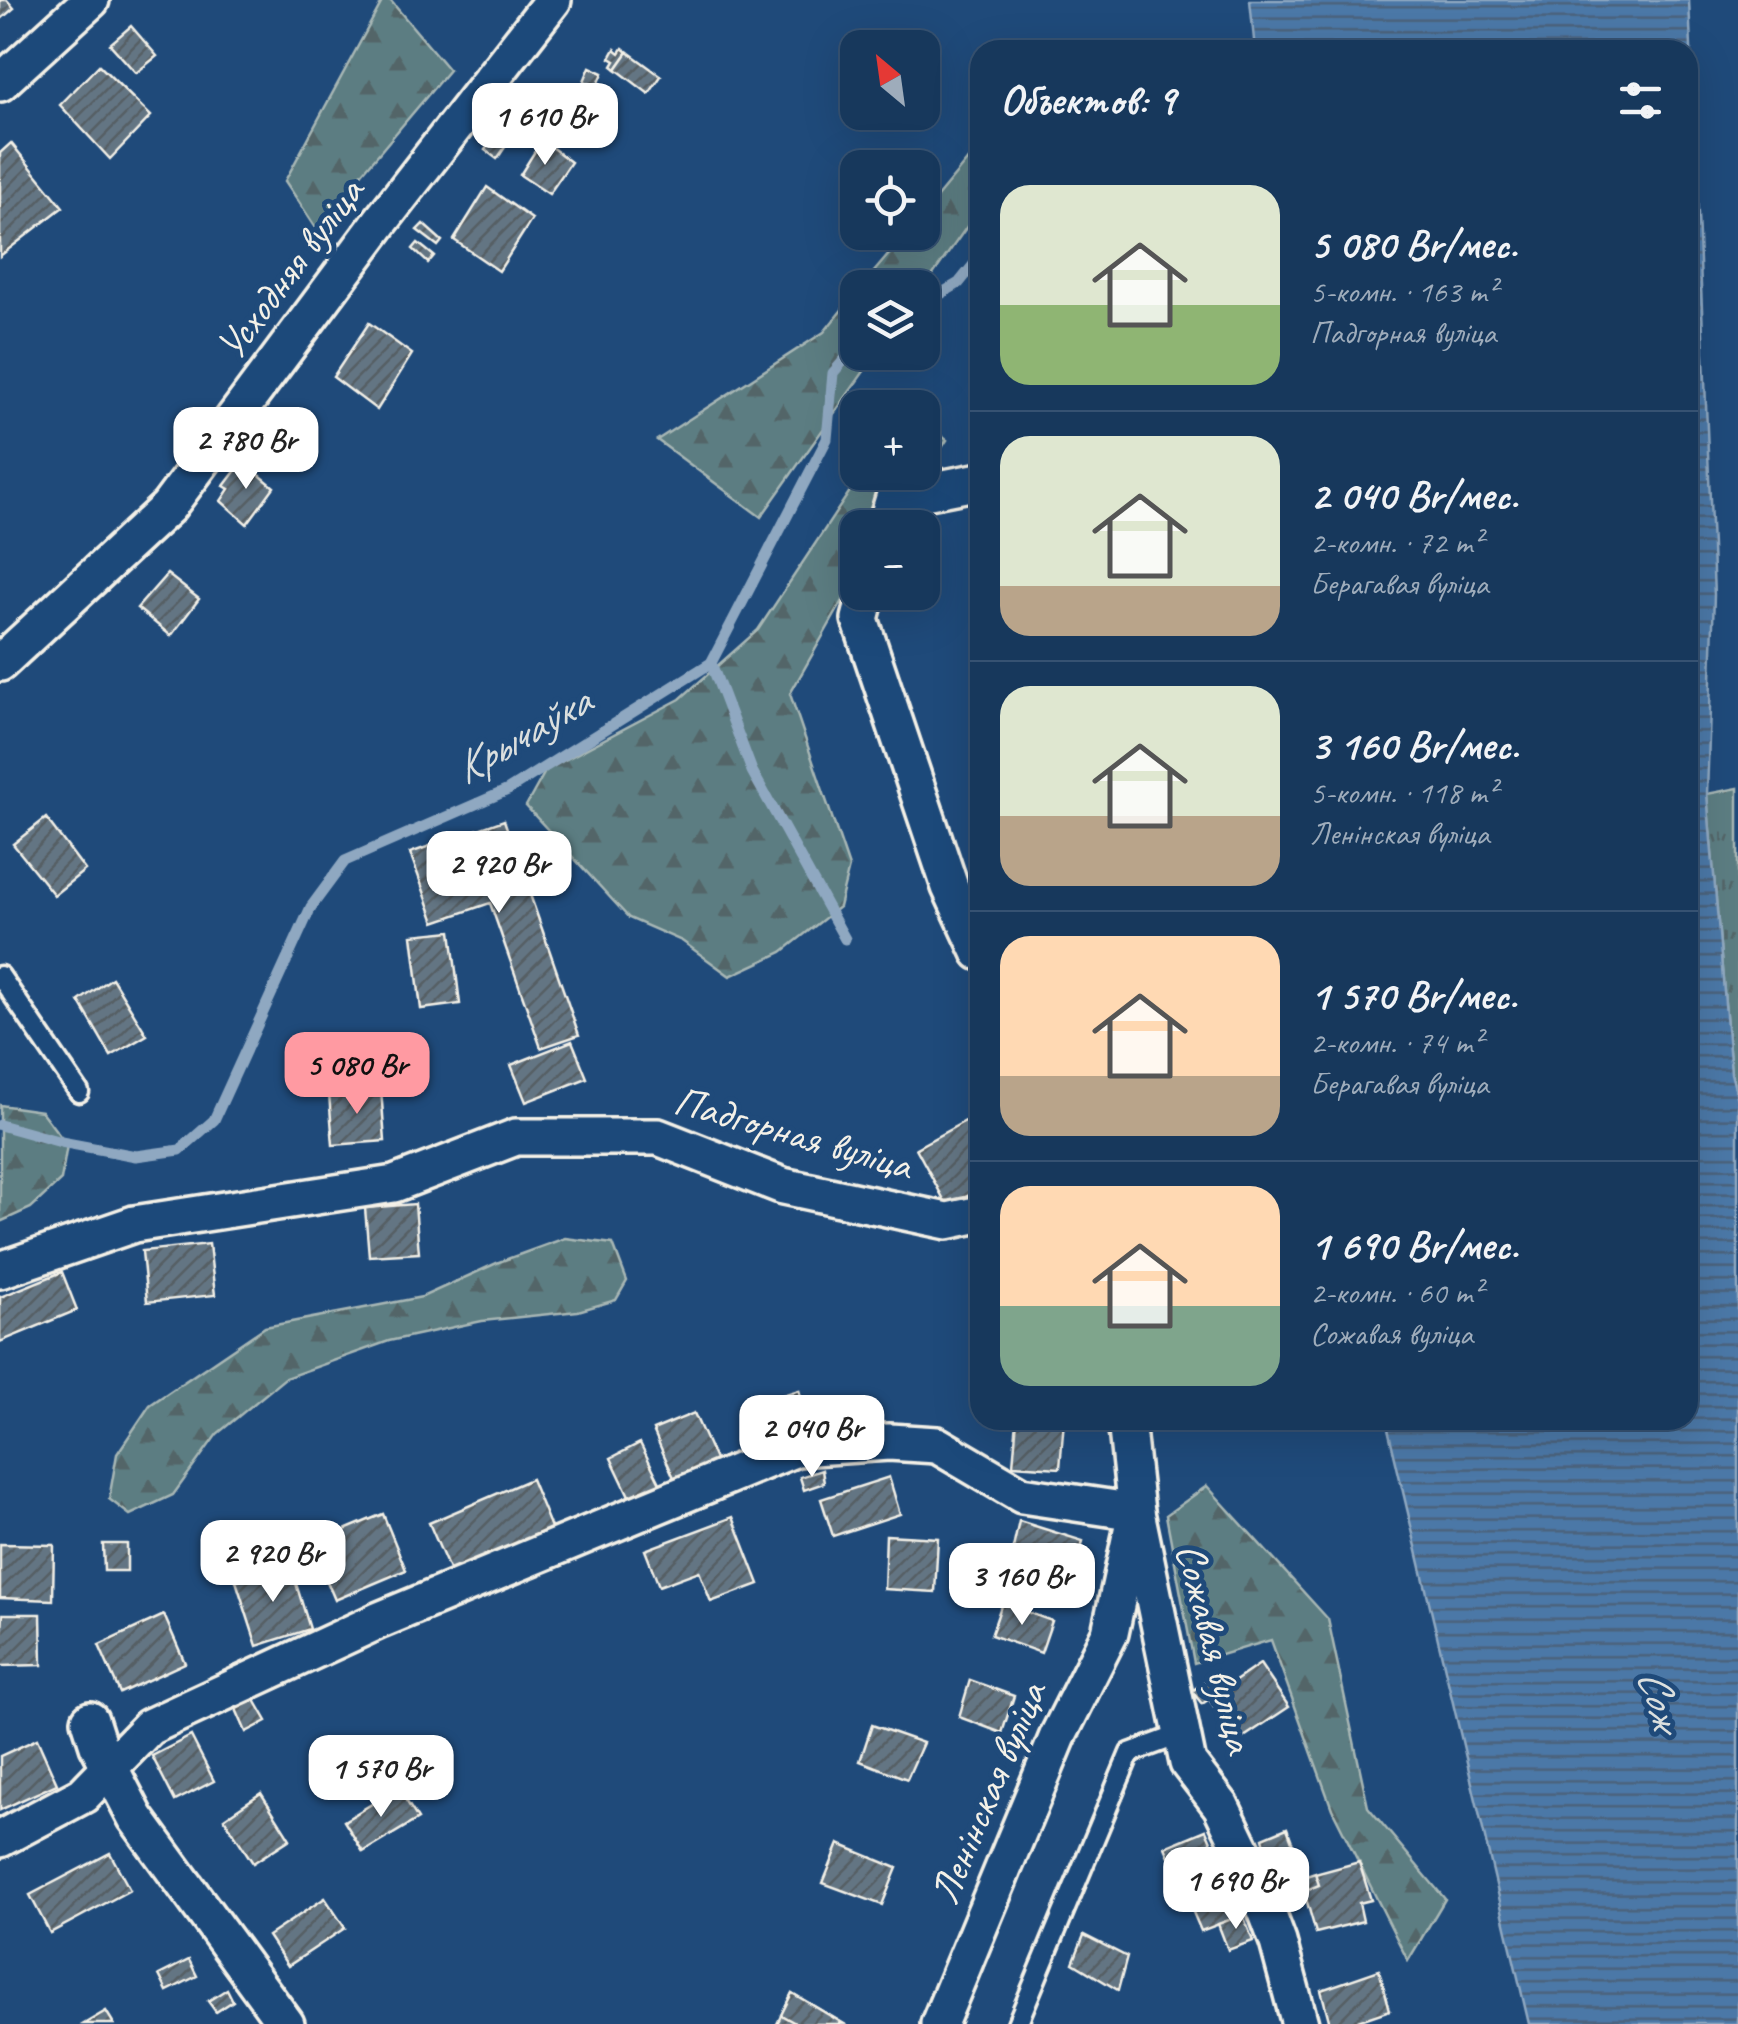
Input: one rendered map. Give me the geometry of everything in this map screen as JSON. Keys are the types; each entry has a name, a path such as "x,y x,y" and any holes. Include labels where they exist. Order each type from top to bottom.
{"street":[{"path":"0,83 91,0"},
{"name":"Усходняя вуліца","path":"0,663 168,507 381,220 553,0"},
{"path":"890,510 894,498 970,482"},
{"path":"862,610 860,618 950,887 970,930"},
{"name":"Падгорная вуліца","path":"0,1270 134,1224 394,1184 516,1137 658,1137 784,1186 947,1221 970,1216"},
{"name":"Ленінская вуліца","path":"939,2024 1058,1736 1110,1633 1136,1512 1127,1430"},
{"path":"0,1839 83,1796 149,1728 380,1620 796,1448 889,1442 937,1444 1022,1494 1136,1512"},
{"name":"Сожавая вуліца","path":"1136,1512 1188,1763 1221,1806 1247,1860 1278,1942 1300,2024"},
{"path":"90,1720 136,1818 286,2024"}],"lane":[{"path":"0,976 79,1092"},
{"path":"1016,2024 1130,1753 1182,1734"}],"green space":[{"path":"383,0 390,0 449,70 316,228 285,181"},
{"path":"970,157 970,222 936,270 875,270 893,250 940,250 940,193"},
{"path":"840,312 840,370 865,370 851,390 840,390 840,405 761,517 657,440 824,332"},
{"path":"851,490 914,490 901,510 840,510 840,606 790,694 849,867 839,907 782,952 730,976 682,941 629,918 526,806 546,770 680,699 758,630"},
{"path":"1738,788 1738,1100 1731,1073 1707,794"},
{"path":"0,1105 41,1111 67,1145 61,1180 31,1208 0,1222"},
{"path":"565,1238 613,1244 627,1281 616,1300 578,1311 482,1321 389,1341 285,1378 217,1434 173,1495 130,1515 109,1499 117,1454 150,1405 265,1327 422,1297"},
{"path":"1207,1486 1328,1619 1368,1807 1445,1899 1408,1961 1332,1809 1271,1640 1194,1663 1166,1515"}],"water":[{"path":"1250,0 1689,0 1691,40 1254,40"},
{"name":"Сож","path":"1698,214 1714,595 1707,794 1731,1073 1738,1100 1738,2024 1529,2024 1388,1430 1698,1430"}],"building":[{"path":"0,0 7,0 14,8 0,20"},
{"path":"131,26 157,56 136,73 110,44"},
{"path":"623,48 628,52 616,69 610,58 615,49 620,53"},
{"path":"628,52 661,76 649,94 616,69"},
{"path":"99,65 151,116 110,159 60,105"},
{"path":"590,67 603,73 597,87 584,81"},
{"path":"507,119 518,128 497,159 485,150"},
{"path":"542,140 571,162 549,194 520,175"},
{"path":"11,143 63,207 0,256 0,153"},
{"path":"487,187 532,219 499,271 454,240"},
{"path":"423,224 442,241 438,246 417,230"},
{"path":"418,243 434,256 428,263 413,249"},
{"path":"369,323 412,354 377,410 333,377"},
{"path":"243,461 274,487 247,524 221,501 229,489 224,486"},
{"path":"167,574 199,599 171,636 137,608"},
{"path":"46,818 85,870 54,895 13,844"},
{"path":"504,820 579,1035 541,1048 490,903 435,922 410,853"},
{"path":"451,931 460,1004 421,1009 412,935"},
{"path":"112,978 147,1035 111,1056 79,1001"},
{"path":"572,1041 587,1078 526,1102 511,1065"},
{"path":"381,1089 385,1141 333,1145 329,1094"},
{"path":"970,1118 970,1195 948,1207 916,1148"},
{"path":"415,1204 419,1253 369,1256 365,1208"},
{"path":"209,1244 215,1295 147,1302 142,1251"},
{"path":"62,1272 77,1310 0,1342 0,1297"},
{"path":"799,1390 809,1423 750,1441 739,1408"},
{"path":"694,1413 716,1462 675,1480 653,1430"},
{"path":"1016,1430 1063,1430 1060,1468 1013,1465"},
{"path":"640,1443 661,1485 631,1500 611,1458"},
{"path":"822,1470 824,1483 804,1490 800,1477"},
{"path":"889,1477 900,1514 833,1536 821,1499"},
{"path":"531,1479 552,1530 451,1574 429,1523"},
{"path":"383,1514 406,1570 335,1600 311,1544"},
{"path":"733,1517 759,1584 711,1602 699,1571 659,1586 645,1550"},
{"path":"1019,1521 1083,1541 1073,1589 1055,1583 1051,1602 1005,1585"},
{"path":"886,1535 938,1538 935,1592 884,1589"},
{"path":"0,1544 54,1545 53,1600 0,1598"},
{"path":"103,1544 127,1544 127,1571 104,1571"},
{"path":"290,1564 310,1629 257,1646 236,1581"},
{"path":"1002,1603 1052,1621 1041,1653 991,1635"},
{"path":"3,1614 41,1614 42,1665 0,1666"},
{"path":"164,1615 185,1663 120,1693 99,1645"},
{"path":"1260,1664 1289,1707 1238,1741 1209,1699"},
{"path":"1218,1672 1229,1685 1202,1704 1192,1691"},
{"path":"970,1680 1014,1696 1002,1733 959,1717"},
{"path":"255,1700 267,1721 246,1732 236,1709"},
{"path":"872,1725 923,1743 907,1779 860,1761"},
{"path":"191,1736 214,1781 175,1801 152,1756"},
{"path":"37,1739 57,1784 0,1810 0,1756"},
{"path":"398,1788 418,1819 363,1852 344,1821"},
{"path":"261,1793 290,1839 253,1863 224,1818"},
{"path":"1287,1828 1294,1847 1268,1857 1263,1838"},
{"path":"1206,1830 1243,1915 1201,1931 1165,1847"},
{"path":"839,1844 897,1868 882,1905 823,1883"},
{"path":"110,1853 130,1890 50,1933 30,1895"},
{"path":"1359,1862 1371,1900 1359,1903 1363,1921 1316,1933 1300,1878"},
{"path":"1315,1873 1319,1885 1304,1891 1300,1878"},
{"path":"325,1898 345,1928 288,1966 268,1936"},
{"path":"1243,1915 1253,1941 1228,1950 1218,1924"},
{"path":"1084,1935 1127,1957 1118,1990 1073,1963"},
{"path":"189,1960 197,1976 167,1991 159,1975"},
{"path":"1379,1970 1390,2010 1349,2024 1330,2024 1321,1990"},
{"path":"227,1989 233,2001 216,2012 208,2001"},
{"path":"792,1993 844,2024 777,2024"},
{"path":"792,1993 844,2024 797,2024 781,2015"},
{"path":"106,2011 114,2024 84,2024"}],"waterway":[{"name":"Крычаўка","path":"940,294 959,283 970,269"},
{"name":"Крычаўка","path":"0,1125 61,1142 136,1156 180,1150 214,1120 311,907 345,861 508,790 711,663 827,439 833,373 840,365"},
{"path":"711,663 752,771 845,939"}]}
